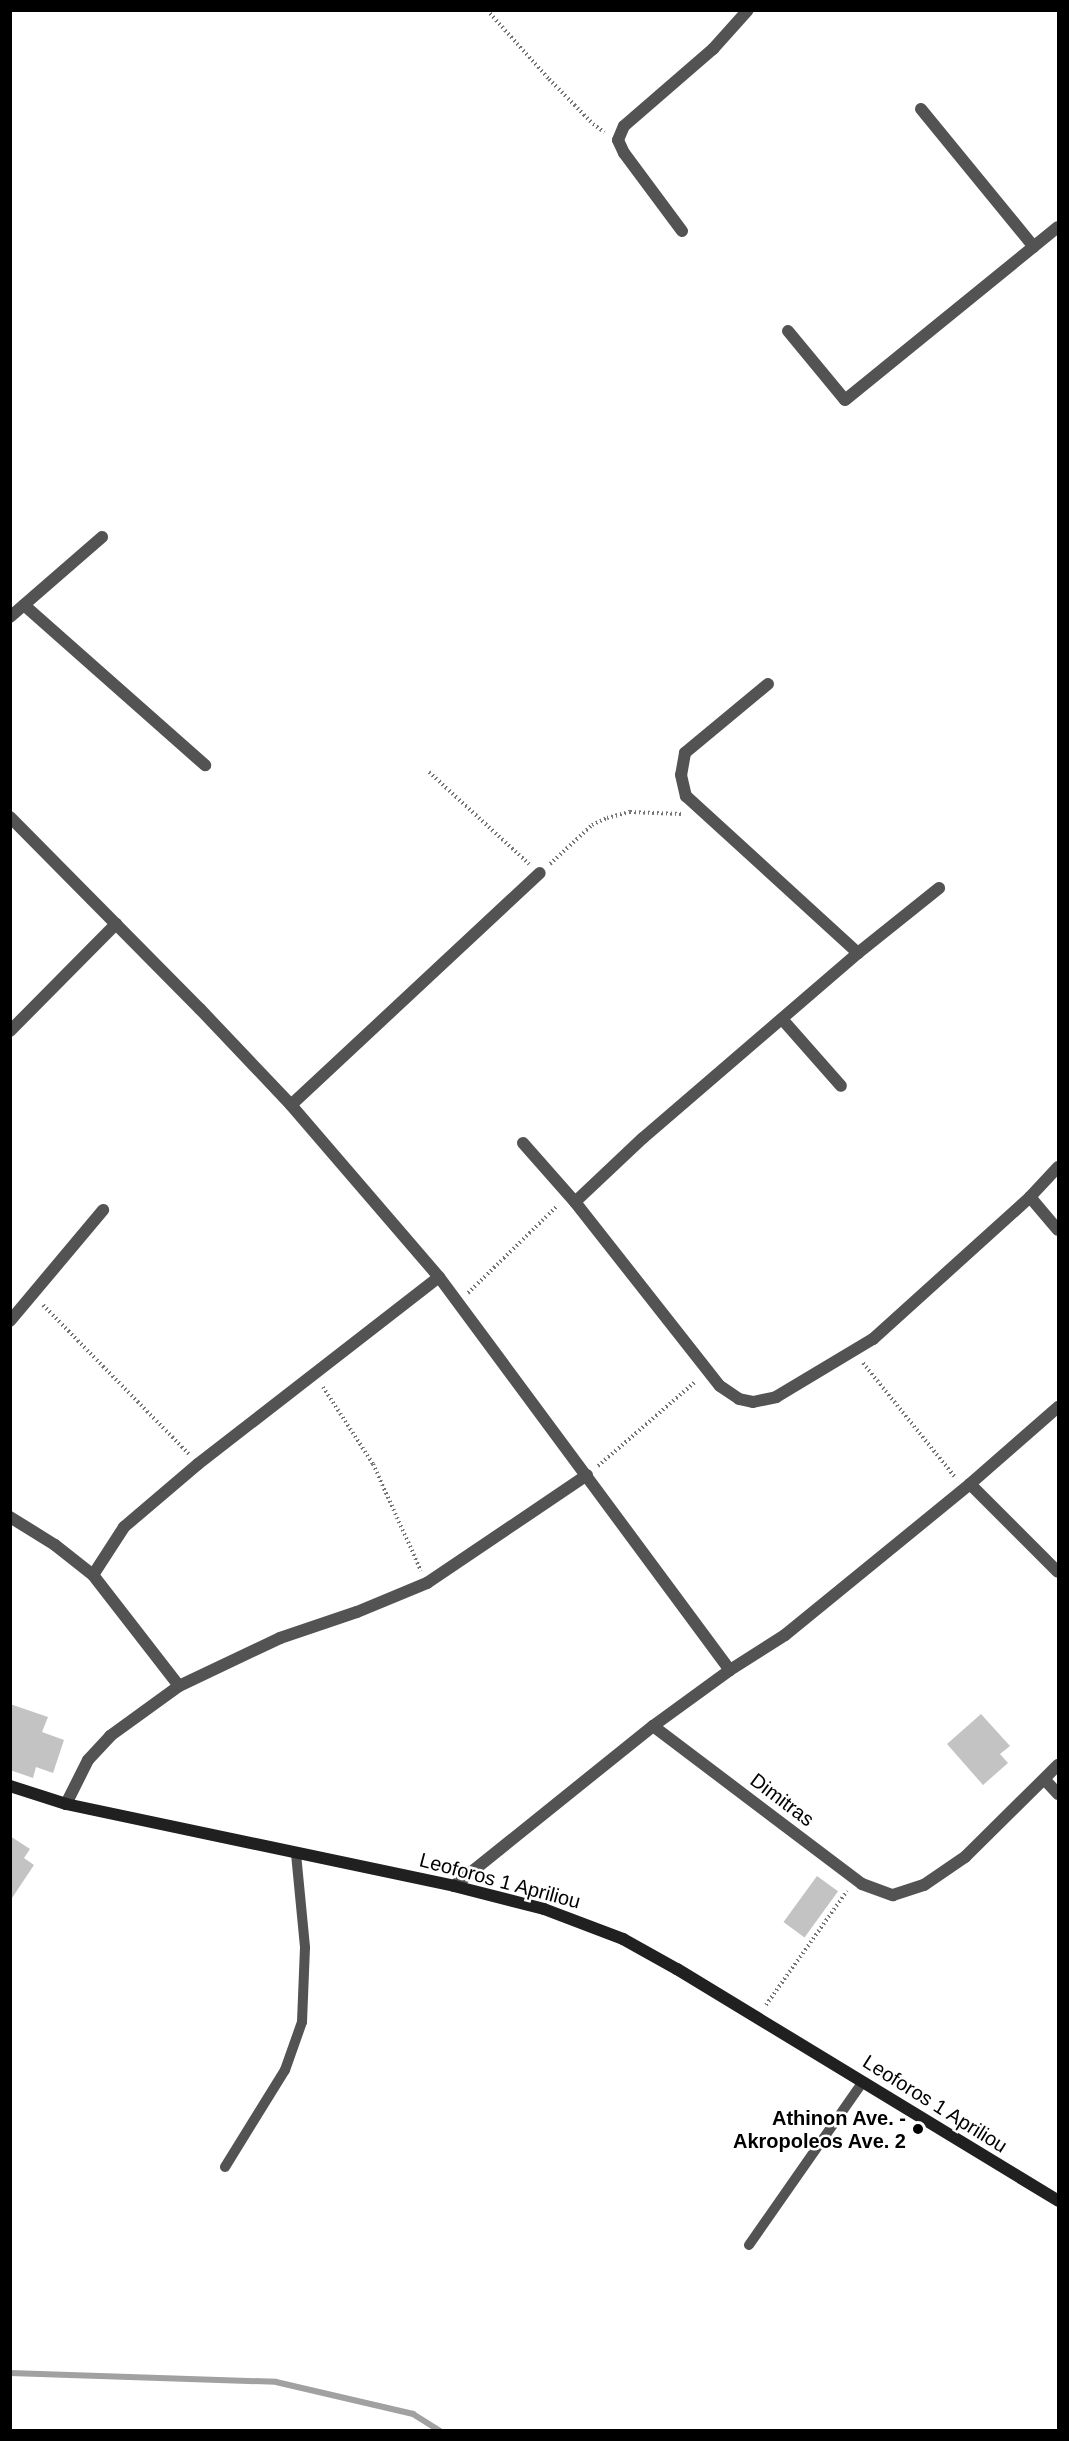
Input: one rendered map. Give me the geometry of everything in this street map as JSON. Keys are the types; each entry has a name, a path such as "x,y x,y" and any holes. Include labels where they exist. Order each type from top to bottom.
{"main road":[{"name":"Leoforos 1 Apriliou","path":"10,1786 66,1804 454,1886 544,1909 622,1939 1059,2201"}],"street":[{"path":"682,231 624,153 618,140 624,126 713,48 748,10"},
{"path":"921,109 1034,247"},
{"path":"788,331 845,400 1059,227"},
{"path":"10,617 102,537"},
{"path":"24,605 205,765"},
{"path":"768,684 685,753 681,775 686,796 858,953"},
{"path":"10,817 291,1106 439,1278 730,1670"},
{"path":"291,1106 540,873"},
{"path":"572,1198 858,953 939,888"},
{"path":"10,1031 116,924"},
{"path":"782,1019 841,1086"},
{"path":"523,1143 572,1198 720,1386 739,1400 753,1402 776,1397 873,1339 1030,1197 1059,1167"},
{"path":"1030,1197 1059,1230"},
{"path":"10,1321 103,1210"},
{"path":"93,1575 124,1527 198,1464 439,1278"},
{"path":"454,1886 653,1726 730,1670 785,1635 967,1486 1059,1407"},
{"path":"66,1804 88,1760 110,1736 179,1686 280,1638 357,1612 427,1583 587,1475"},
{"path":"967,1486 1059,1572"},
{"path":"10,1518 55,1545 93,1575 179,1686"},
{"name":"Dimitras","path":"653,1726 776,1821 856,1879 893,1894 924,1885 965,1857 1045,1780"},
{"path":"1059,1765 1045,1780 1059,1794"}],"lane":[{"path":"225,2167 285,2070 302,2022 305,1947 296,1853"},
{"path":"749,2245 862,2083"}],"path":[{"path":"487,10 593,124 618,140"},
{"path":"429,772 540,873 592,825 608,818 630,812 706,816"},
{"path":"458,1303 572,1198"},
{"path":"32,1294 198,1464"},
{"path":"853,1351 967,1486"},
{"path":"587,1475 708,1371"},
{"path":"314,1374 373,1464 427,1583"},
{"path":"757,2018 856,1879"}],"building":[{"path":"10,1704 48,1717 42,1732 64,1740 53,1773 36,1767 33,1778 10,1770"},
{"path":"981,1714 1010,1746 1000,1754 1008,1763 983,1785 947,1744"},
{"path":"10,1836 30,1849 24,1858 34,1865 10,1901"},
{"path":"817,1876 838,1891 805,1937 783,1922"}],"waterway":[{"path":"10,2373 276,2382 413,2414 439,2430"}],"place":[{"name":"Athinon Ave. - Akropoleos Ave. 2","path":"918,2129"}]}
